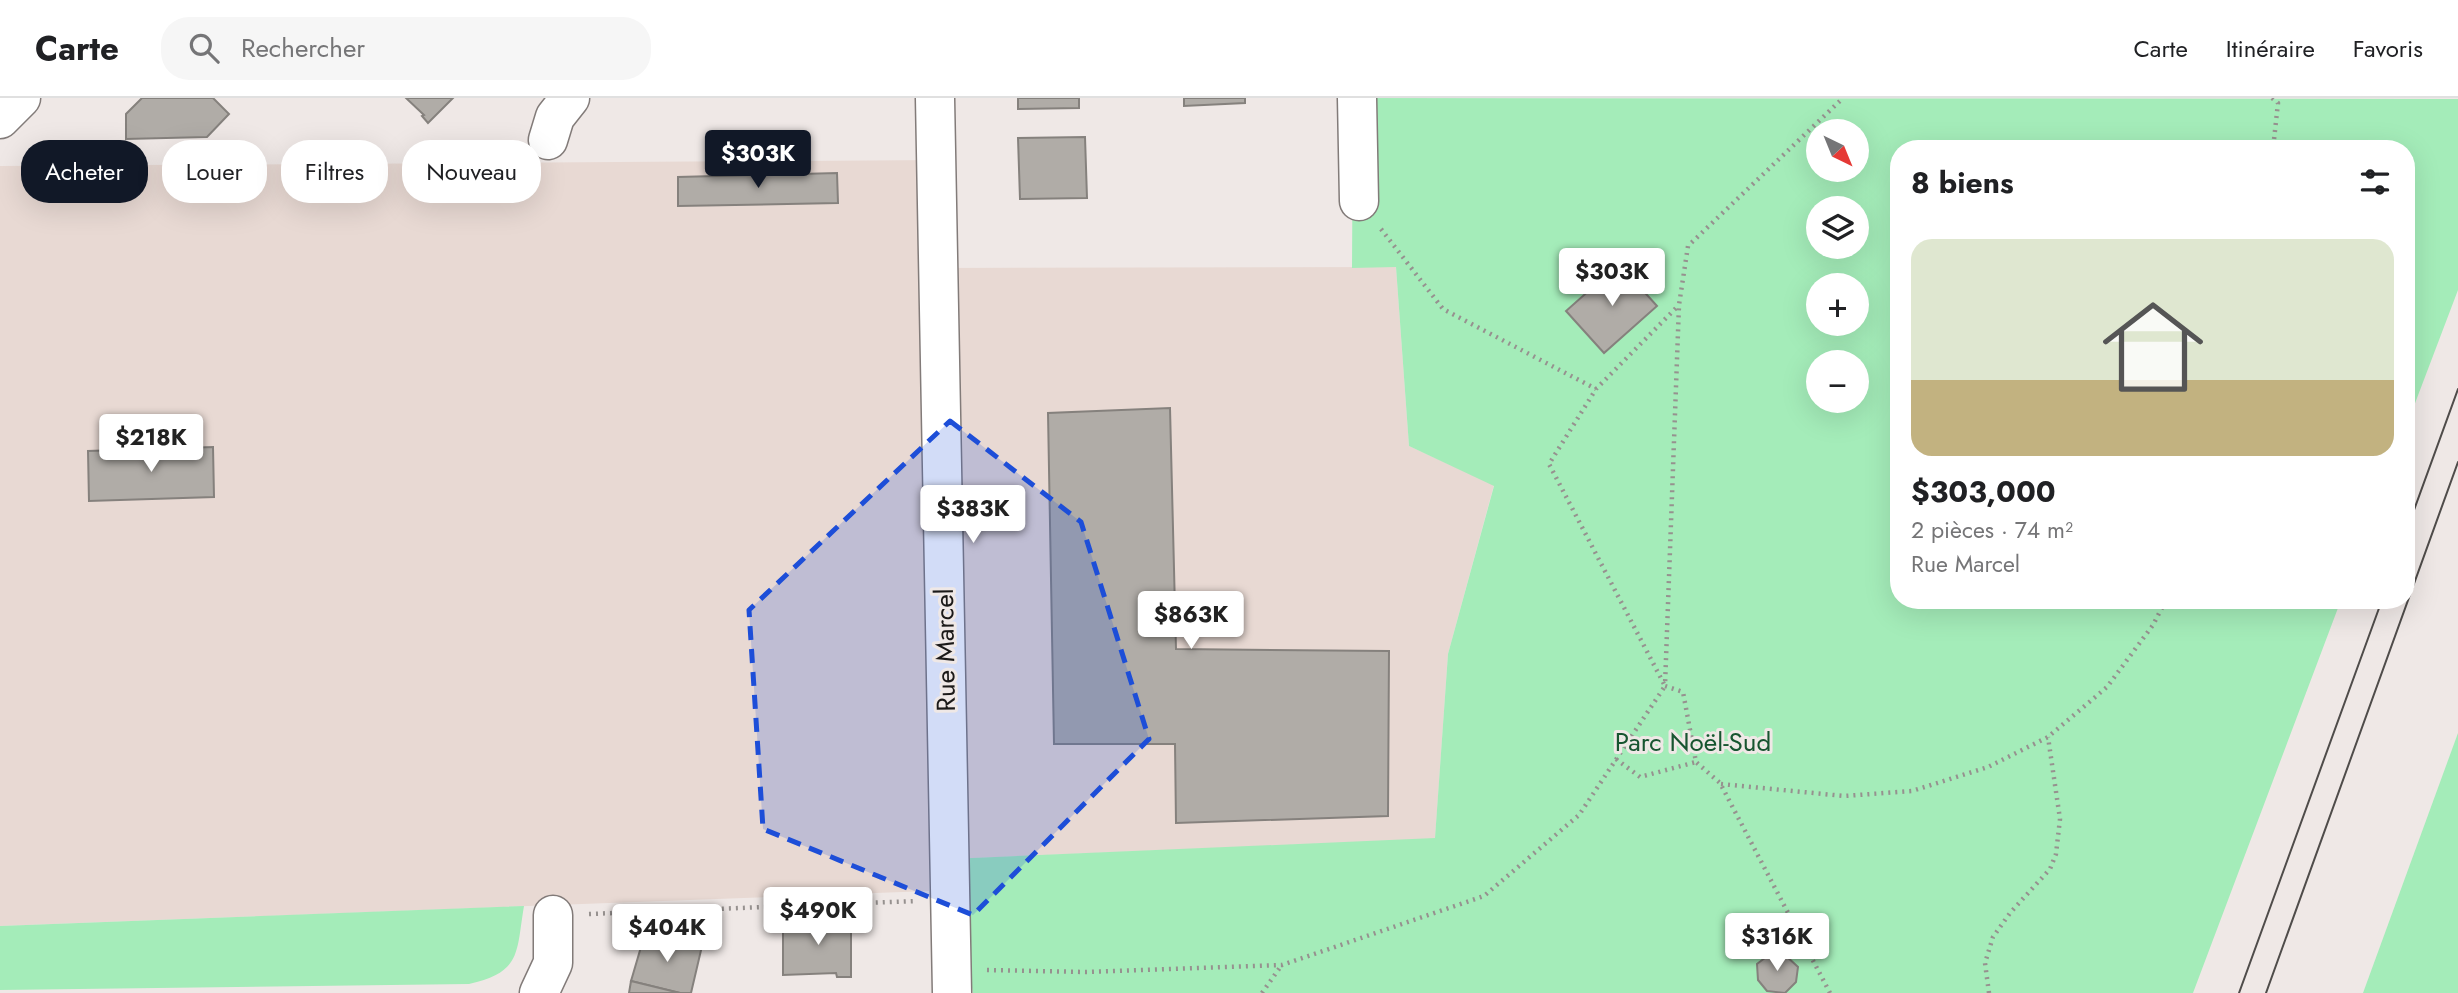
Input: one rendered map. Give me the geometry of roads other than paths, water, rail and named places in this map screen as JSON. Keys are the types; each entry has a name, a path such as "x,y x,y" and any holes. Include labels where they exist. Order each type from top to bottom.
{"street":[{"path":"0,119 21,98"},
{"path":"548,140 555,117 570,98"},
{"name":"Rue Marcel","path":"935,98 952,981"},
{"path":"1357,98 1359,201"},
{"path":"538,993 553,963 553,915"}],"tram line":[{"path":"2415,507 2458,389"},
{"path":"2415,581 2458,462"},
{"path":"2239,993 2379,609"},
{"path":"2266,993 2405,609"}],"park label":[{"name":"Parc Noël-Sud","path":"1693,742"}]}
